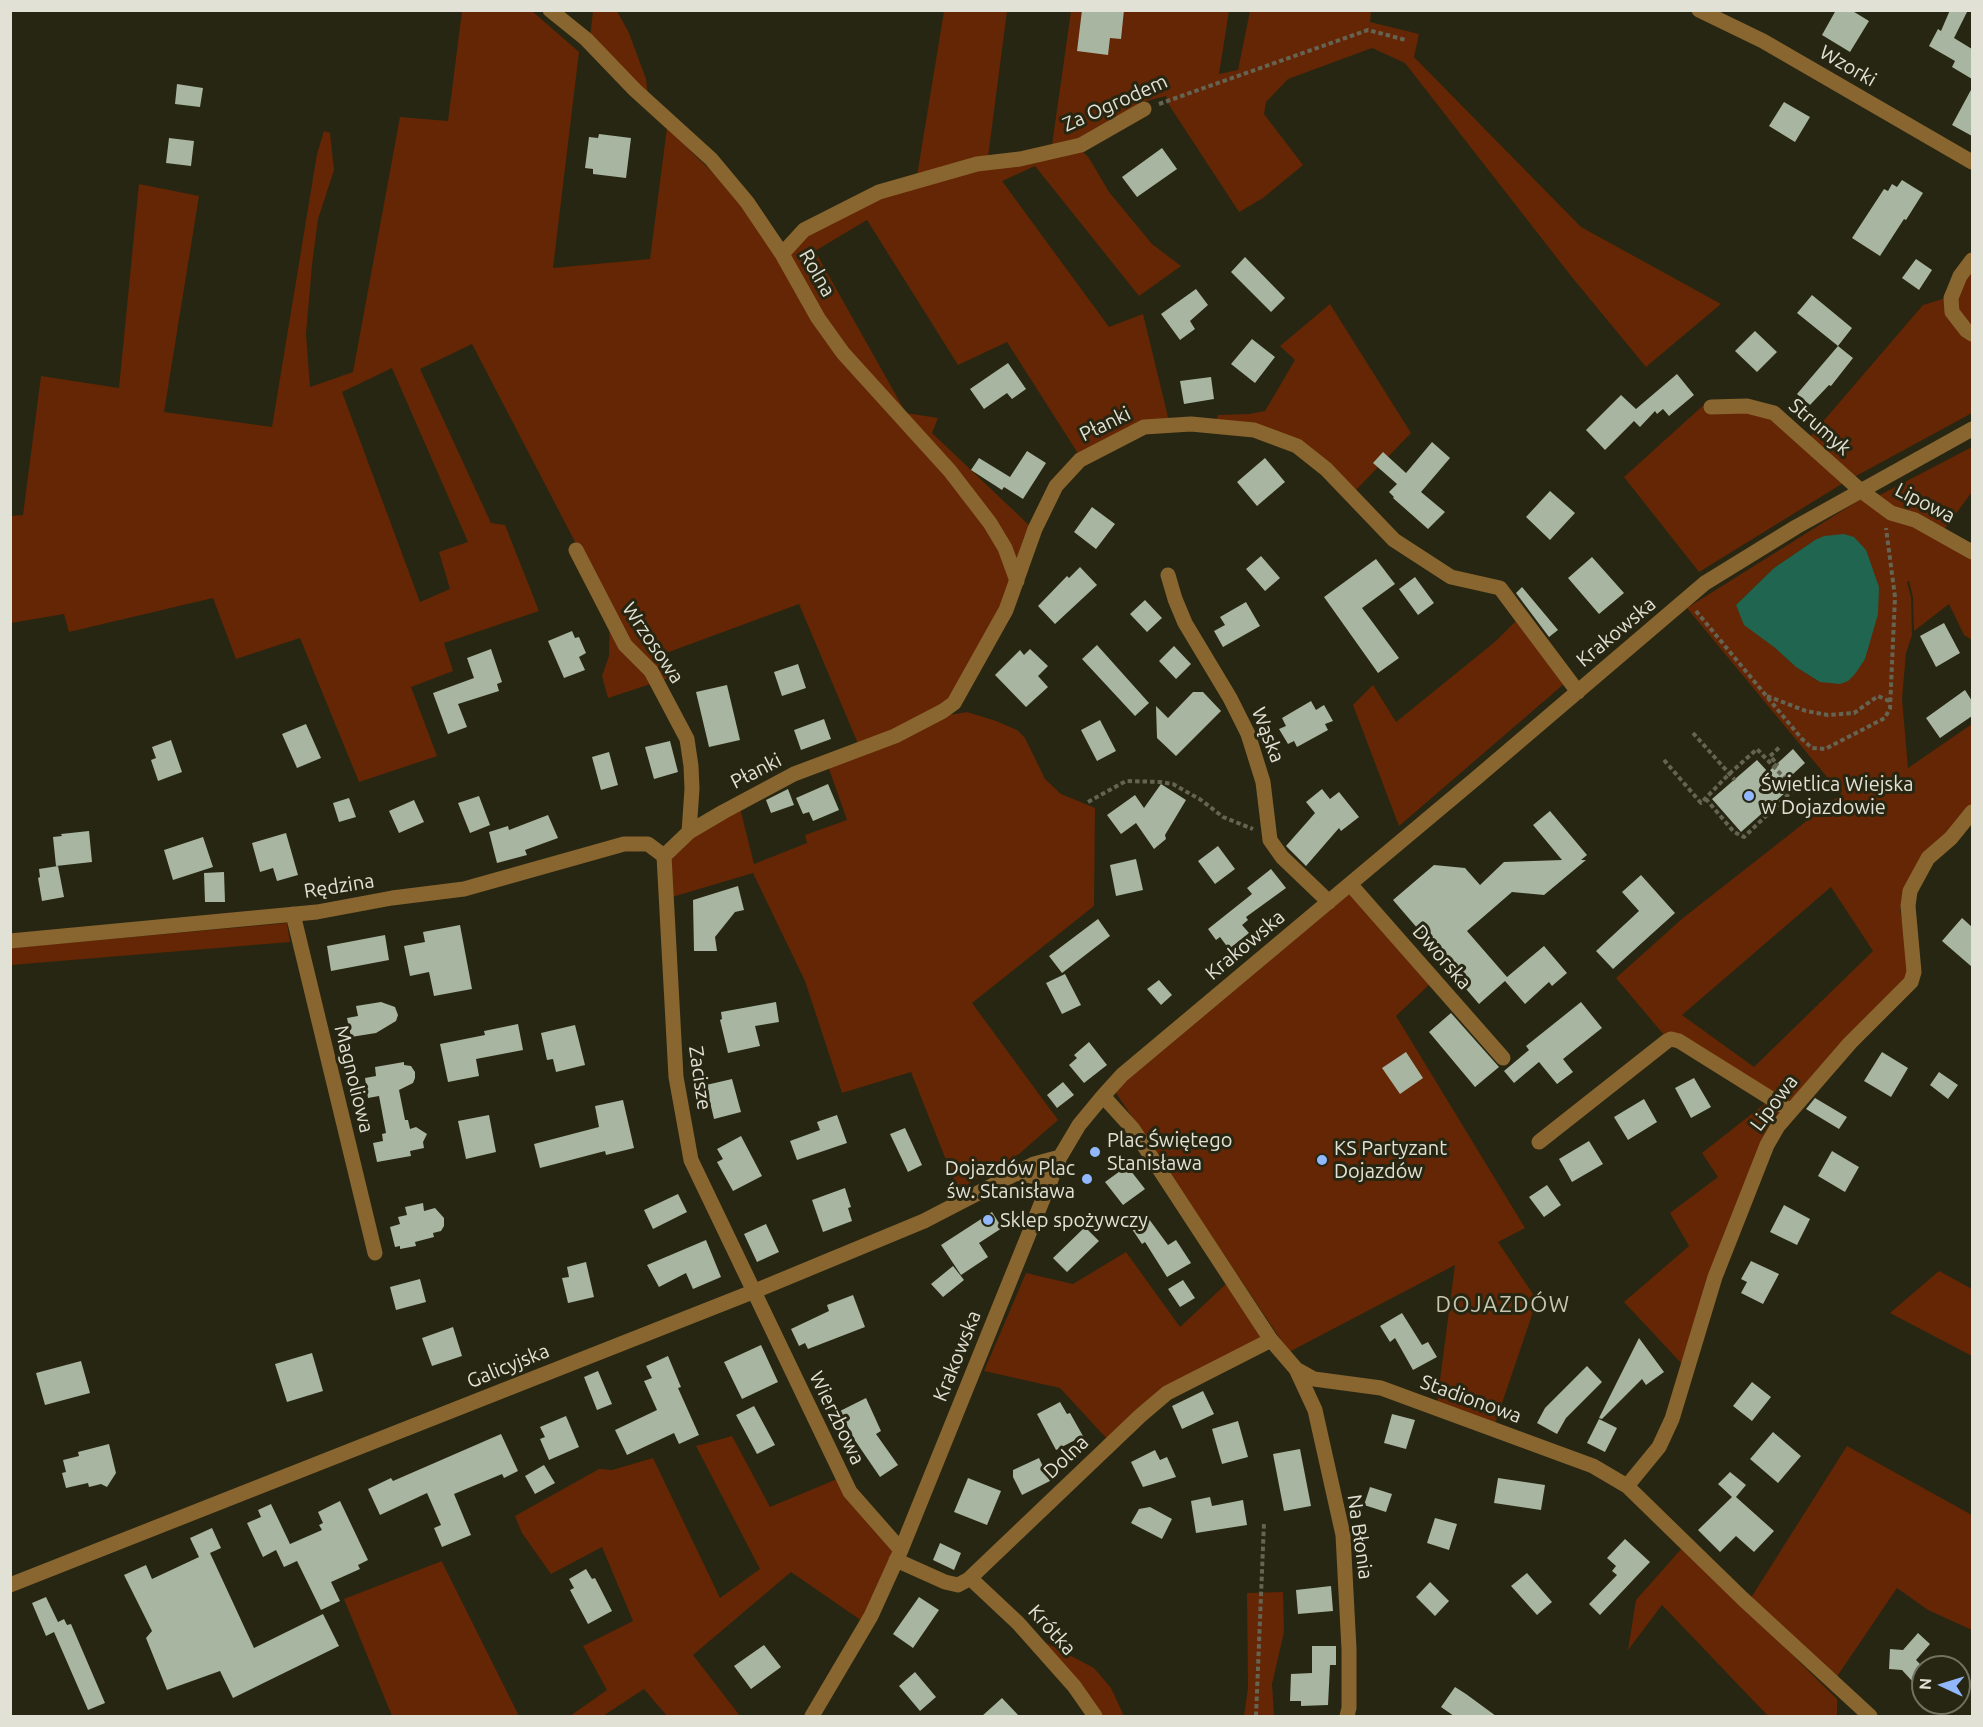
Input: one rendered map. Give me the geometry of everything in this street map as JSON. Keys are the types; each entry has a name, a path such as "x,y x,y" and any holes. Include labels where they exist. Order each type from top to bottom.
{"street":[{"name":"Rolna","path":"550,10 586,39 635,90 711,159 747,202 782,254 818,318 843,353 950,471 990,523 1005,548 1017,581"},
{"name":"Wzorki","path":"1699,10 1763,41 1972,162"},
{"name":"Za Ogrodem","path":"782,254 804,230 879,192 977,164 1020,159 1081,145 1144,109"},
{"path":"1972,260 1959,276 1951,298 1952,312 1972,334"},
{"name":"Strumyk","path":"1711,407 1747,406 1774,413 1860,490"},
{"name":"Płanki","path":"664,856 689,832 794,774 895,736 954,703 1006,610 1035,529 1056,486 1080,460 1144,427 1191,424 1254,430 1297,446 1326,469 1394,540 1451,577 1500,588 1578,692"},
{"name":"Krakowska","path":"812,1716 871,1616 899,1555 1060,1157 1079,1125 1103,1096 1122,1076 1705,583 1860,490 1972,429"},
{"name":"Lipowa","path":"1860,490 1891,513 1915,520 1972,552"},
{"name":"Wrzosowa","path":"576,550 625,645 651,671 687,739 692,789 689,832"},
{"name":"Wąska","path":"1168,575 1185,623 1230,698 1248,734 1263,782 1270,840 1282,857 1329,902"},
{"name":"Lipowa","path":"1626,1486 1659,1447 1672,1419 1715,1278 1767,1145 1778,1126 1850,1043 1911,982 1914,972 1908,906 1910,891 1928,858 1951,838 1972,812"},
{"name":"Rędzina","path":"10,941 293,914 464,889 624,844 648,844 664,856"},
{"name":"Zacisze","path":"664,856 676,1077 691,1160 755,1291"},
{"name":"Dworska","path":"1350,884 1503,1058"},
{"name":"Magnoliowa","path":"293,914 375,1253"},
{"path":"1539,1142 1671,1039 1679,1041 1791,1111"},
{"name":"Stadionowa","path":"1103,1096 1133,1129 1271,1340 1296,1369 1314,1379 1381,1388 1593,1466 1626,1486 1860,1713"},
{"name":"Galicyjska","path":"10,1586 755,1291 924,1221 1034,1164 1060,1157"},
{"path":"1015,1173 1051,1180"},
{"name":"Wierzbowa","path":"755,1291 794,1378 850,1492 899,1555"},
{"name":"Dolna","path":"970,1578 1167,1393 1271,1340"},
{"name":"Na Błonia","path":"1296,1369 1315,1410 1343,1535 1349,1649 1347,1716"},
{"path":"899,1555 952,1584 958,1585 970,1578"},
{"name":"Krótka","path":"970,1578 1032,1639 1074,1686 1095,1716"}],"path":[{"name":"Za Ogrodem","path":"1144,109 1368,30 1406,40"},
{"path":"1686,599 1806,743 1812,748 1825,749 1885,718 1891,702 1895,597 1886,526 1879,504"},
{"path":"1766,695 1806,711 1828,715 1854,713 1878,696 1891,702"},
{"path":"1694,733 1735,780"},
{"path":"1774,767 1777,764 1770,756 1781,746"},
{"path":"1664,760 1701,803 1757,749 1791,786 1792,791 1744,837 1734,832 1706,799"},
{"path":"1088,802 1126,781 1173,784 1231,821 1269,835"},
{"path":"1256,1716 1264,1522"}],"shaded area":[{"path":"462,11 532,11 579,52 553,268 650,259 667,128 744,203 781,259 808,233 881,196 979,169 1081,150 1089,158 1109,192 1152,244 1181,266 1139,296 1035,166 1002,181 1109,327 1143,314 1169,421 1079,455 1007,342 958,365 867,220 815,251 906,413 938,418 932,433 1030,526 1024,537 1002,608 943,707 859,746 799,604 666,653 672,677 608,698 602,676 609,656 610,609 472,344 420,369 491,523 505,525 539,611 444,643 453,671 411,687 437,756 359,782 300,638 236,659 213,598 69,632 64,614 11,623 11,516 23,515 41,376 119,388 139,184 199,196 164,412 272,427 317,154 324,131 330,133 334,170 318,219 312,265 306,334 310,387 353,372 400,117 448,121","holes":["392,368 468,542 439,552 450,589 420,602 342,392"]},
{"path":"593,11 617,11 629,33 646,79 648,94 590,38"},
{"path":"944,11 1007,11 988,157 917,176"},
{"path":"1071,11 1229,11 1219,74 1238,70 1250,11 1371,11 1370,22 1419,34 1414,57 1581,227 1721,304 1646,367 1571,276 1405,63 1372,48 1288,79 1266,102 1264,114 1303,165 1263,198 1239,212 1169,105 1166,96 1143,102 1081,139 1052,145"},
{"path":"1972,266 1972,329 1957,312 1955,300"},
{"path":"1946,298 1972,340 1972,413 1845,482 1699,572 1624,477 1707,402 1747,402 1808,439 1923,305"},
{"path":"1330,304 1411,433 1354,492 1299,442 1215,422 1218,415 1265,411 1295,360 1280,346"},
{"path":"1972,447 1972,492 1943,531 1893,508 1876,497"},
{"path":"1864,497 1972,557 1972,640 1964,635 1949,604 1914,631 1913,597 1909,581 1907,582 1911,597 1912,635 1906,653 1902,699 1908,768 1972,724 1972,805 1904,888 1900,910 1908,951 1907,978 1789,1104 1672,1032 1664,1035 1616,978 1683,918 1841,794 1687,608","holes":["1815,540 1820,682 1796,667 1774,647 1736,605 1774,568","1831,887 1873,951 1754,1067 1682,1015"]},
{"path":"1844,534 1854,537 1866,550 1879,587 1878,614 1865,659 1848,681 1840,684 1820,682 1796,667 1744,625 1736,605 1774,568 1815,540 1824,536"},
{"path":"1516,621 1565,683 1399,826 1353,705 1373,685 1396,722 1496,641"},
{"path":"967,712 1017,730 1025,738 1045,779 1061,794 1095,808 1094,906 972,1003 1058,1120 1019,1154 958,1190 911,1072 842,1093 805,981 753,873 672,897 670,856 692,835 740,808 754,864 807,843 805,835 847,820 828,766 949,715"},
{"name":"KS Partyzant Dojazdów","path":"1349,891 1431,983 1396,1016 1525,1228 1498,1242 1537,1300 1495,1424 1437,1403 1455,1265 1289,1352 1116,1093 1125,1079"},
{"path":"287,923 290,942 11,965 11,948"},
{"path":"1767,1102 1785,1112 1683,1365 1624,1302 1689,1246 1670,1213 1718,1177 1702,1153"},
{"path":"1126,1252 1180,1327 1227,1283 1263,1339 1108,1440 1060,1388 984,1371 1026,1273 1073,1284"},
{"path":"1939,1271 1972,1289 1972,1356 1890,1313"},
{"path":"732,1436 770,1507 837,1479 896,1552 862,1621 791,1572 693,1655 740,1716 667,1716 644,1689 603,1716 570,1716 607,1690 583,1646 633,1621 602,1547 551,1574 522,1533 515,1516 599,1469 612,1470 653,1458 720,1598 760,1569 696,1446"},
{"path":"1847,1446 1972,1515 1972,1630 1928,1610 1897,1588 1836,1678 1747,1604"},
{"path":"1683,1547 1837,1699 1837,1716 1768,1716 1662,1605 1628,1650 1636,1600"},
{"path":"442,1561 519,1716 392,1716 344,1599"},
{"path":"1283,1592 1284,1632 1272,1684 1274,1716 1244,1716 1248,1688 1247,1593"},
{"path":"1039,1639 1094,1668 1111,1688 1124,1716 1102,1716"}],"building":[{"path":"1082,10 1124,10 1121,39 1110,38 1108,55 1077,51"},
{"path":"1836,10 1851,10 1869,21 1850,52 1822,35"},
{"path":"1950,10 1968,10 1954,38 1972,49 1972,79 1952,67 1955,61 1929,46 1938,29 1941,31"},
{"path":"177,84 203,88 200,107 175,104"},
{"path":"1972,88 1972,136 1952,125"},
{"path":"1784,102 1810,117 1795,142 1769,126"},
{"path":"599,134 631,138 626,178 593,174 593,169 585,168 589,137 598,138"},
{"path":"169,138 194,141 191,166 166,163"},
{"path":"1162,148 1177,169 1137,197 1122,177"},
{"path":"1902,180 1923,193 1880,256 1852,238 1884,189 1888,191 1892,184 1897,187"},
{"path":"1245,257 1285,298 1271,312 1231,272"},
{"path":"1916,259 1932,270 1919,290 1902,278"},
{"path":"1196,289 1208,305 1190,321 1195,329 1180,340 1161,314"},
{"path":"1812,295 1852,328 1838,346 1797,313"},
{"path":"1755,331 1777,352 1757,372 1735,351"},
{"path":"1252,339 1275,357 1255,383 1231,364"},
{"path":"1838,346 1853,358 1831,386 1829,385 1810,405 1797,394"},
{"path":"1008,363 1026,389 1012,399 1007,393 984,409 970,389"},
{"path":"1677,374 1694,395 1669,416 1663,409 1657,414 1655,411 1640,427 1634,421 1605,450 1586,430 1621,395 1636,409"},
{"path":"1211,377 1214,399 1184,404 1180,381"},
{"path":"1432,442 1450,458 1421,492 1445,512 1428,529 1393,498 1389,492 1397,484 1373,463 1383,452 1406,473"},
{"path":"1027,451 1046,463 1023,499 1004,487 1002,490 971,470 979,458 1010,477"},
{"path":"1265,458 1285,482 1257,506 1237,482"},
{"path":"1550,491 1575,513 1550,540 1526,517"},
{"path":"1092,507 1115,524 1096,549 1074,532"},
{"path":"1261,556 1280,578 1265,591 1246,569"},
{"path":"1592,557 1624,593 1599,614 1568,578"},
{"path":"1376,559 1395,584 1362,608 1399,658 1378,673 1324,597"},
{"path":"1080,567 1097,585 1055,624 1038,606 1067,576 1069,578"},
{"path":"1415,577 1434,603 1418,615 1399,589"},
{"path":"1522,587 1558,630 1549,637 1516,593"},
{"path":"1145,600 1162,618 1147,632 1130,614"},
{"path":"1246,602 1260,626 1223,647 1214,631 1225,625 1220,617"},
{"path":"1944,623 1960,653 1936,667 1920,636"},
{"path":"572,631 575,638 579,637 586,653 579,657 585,670 564,678 548,641"},
{"path":"1097,645 1149,703 1135,716 1082,659"},
{"path":"1174,646 1191,664 1176,679 1159,661"},
{"path":"491,649 502,682 497,684 499,691 458,704 467,727 448,734 433,693 474,678 467,658"},
{"path":"1030,649 1048,666 1038,676 1048,687 1026,707 995,675 1020,650 1024,655"},
{"path":"798,664 806,688 782,696 774,672"},
{"path":"727,685 740,740 709,747 696,692"},
{"path":"1965,690 1972,701 1972,716 1940,738 1926,718"},
{"path":"1193,692 1203,692 1221,711 1176,756 1157,738 1156,706 1168,718"},
{"path":"1311,701 1316,710 1324,705 1333,721 1325,724 1328,730 1297,747 1294,741 1288,744 1279,729 1286,726 1282,718"},
{"path":"824,719 831,739 801,750 794,730"},
{"path":"1100,720 1116,751 1097,761 1081,730"},
{"path":"306,724 321,758 297,768 282,734"},
{"path":"171,740 182,772 158,781 151,760 156,758 152,747"},
{"path":"670,741 678,772 654,779 645,747"},
{"name":"Świetlica Wiejska w Dojazdowie","path":"1793,749 1805,763 1780,786 1786,792 1741,832 1712,799 1757,760 1768,772"},
{"path":"609,752 618,785 601,790 592,757"},
{"path":"828,784 839,810 813,821 809,812 803,814 796,798"},
{"path":"1161,784 1186,800 1165,835 1166,839 1154,849 1136,823 1121,834 1107,815 1135,795 1144,808"},
{"path":"788,789 794,805 771,813 766,800"},
{"path":"1322,789 1330,799 1339,792 1359,817 1341,831 1339,828 1306,866 1286,846 1315,813 1306,802"},
{"path":"479,796 490,825 470,833 458,803"},
{"path":"349,798 356,817 339,822 333,803"},
{"path":"414,800 424,822 399,833 389,811"},
{"path":"1550,811 1587,855 1581,860 1586,860 1544,895 1512,892 1467,931 1507,977 1544,946 1567,973 1552,986 1549,982 1525,1004 1505,981 1479,1004 1454,975 1456,973 1393,900 1434,865 1465,868 1480,885 1504,862 1562,860 1533,825"},
{"path":"548,815 558,838 525,850 527,855 497,863 489,832 508,826 509,830"},
{"path":"89,831 92,862 56,866 53,837"},
{"path":"286,833 298,875 277,881 273,868 260,872 252,843"},
{"path":"203,837 213,867 173,880 164,850"},
{"path":"1218,846 1235,869 1215,884 1198,861"},
{"path":"1136,859 1143,890 1116,896 1110,865"},
{"path":"58,866 64,897 42,901 38,878 40,877 39,869"},
{"path":"1271,869 1286,888 1246,917 1248,920 1242,925 1249,933 1229,949 1220,937 1216,940 1208,929 1252,894 1247,888"},
{"path":"224,872 225,902 205,902 204,873"},
{"path":"1641,875 1675,913 1613,969 1596,951 1639,911 1622,892"},
{"path":"738,886 744,910 735,912 715,937 717,951 694,951 693,900"},
{"path":"1962,918 1972,927 1972,967 1942,941"},
{"path":"1098,919 1110,936 1062,973 1049,956"},
{"path":"460,925 472,989 434,996 429,972 410,976 404,946 425,942 423,932"},
{"path":"385,935 389,960 331,971 327,946"},
{"path":"1065,974 1081,1005 1062,1014 1046,983"},
{"path":"1159,980 1172,995 1161,1005 1147,989"},
{"path":"381,1002 395,1007 398,1015 396,1021 376,1033 351,1037 347,1018 358,1016 356,1006"},
{"path":"776,1002 779,1022 755,1026 760,1046 728,1053 720,1020 722,1019 721,1012"},
{"path":"1581,1002 1602,1028 1563,1059 1573,1072 1557,1084 1539,1062 1514,1083 1504,1071 1529,1050 1526,1046"},
{"path":"1451,1013 1499,1067 1475,1087 1429,1032"},
{"path":"518,1024 523,1050 476,1059 479,1076 448,1082 440,1044 485,1035 484,1031"},
{"path":"575,1025 585,1065 556,1072 553,1059 547,1060 541,1033"},
{"path":"1089,1042 1107,1065 1084,1083 1069,1065 1077,1058 1074,1055"},
{"path":"1406,1052 1423,1078 1400,1094 1382,1068"},
{"path":"1882,1052 1908,1068 1891,1097 1864,1081"},
{"path":"404,1062 404,1065 411,1066 415,1072 413,1083 399,1090 405,1120 408,1120 410,1129 416,1127 427,1134 423,1142 424,1148 410,1151 411,1156 377,1162 373,1143 383,1141 382,1134 386,1133 379,1096 368,1098 365,1078 376,1076 375,1067"},
{"path":"1939,1072 1958,1085 1948,1099 1930,1085"},
{"path":"1694,1078 1711,1107 1691,1118 1675,1088"},
{"path":"732,1079 741,1112 714,1119 706,1085"},
{"path":"1063,1082 1074,1095 1057,1108 1047,1095"},
{"path":"1815,1098 1847,1117 1839,1129 1806,1109"},
{"path":"1644,1099 1657,1122 1628,1140 1614,1117"},
{"path":"623,1100 634,1148 606,1155 605,1151 540,1168 534,1144 599,1127 595,1106"},
{"path":"489,1115 496,1152 466,1159 458,1121"},
{"path":"837,1115 847,1143 797,1160 790,1141 820,1130 817,1122"},
{"path":"905,1128 922,1165 908,1172 890,1134"},
{"path":"741,1136 762,1176 733,1191 717,1162 723,1159 717,1149"},
{"path":"1589,1141 1603,1164 1572,1182 1559,1159"},
{"path":"1832,1151 1859,1167 1845,1192 1818,1176"},
{"path":"1127,1166 1145,1189 1123,1205 1105,1182"},
{"path":"1547,1185 1561,1205 1544,1217 1529,1197"},
{"path":"845,1188 851,1207 848,1208 852,1221 823,1232 812,1200"},
{"path":"678,1194 687,1212 653,1229 644,1210"},
{"path":"423,1203 424,1211 435,1208 444,1218 441,1231 433,1233 434,1237 415,1242 416,1246 400,1249 400,1246 395,1247 390,1227 400,1224 398,1217 407,1215 405,1207"},
{"path":"1784,1205 1810,1219 1797,1245 1770,1232"},
{"path":"992,1212 1002,1228 979,1243 988,1257 961,1275 941,1245"},
{"path":"1146,1215 1168,1245 1176,1240 1191,1263 1167,1277 1145,1242 1142,1244 1132,1229"},
{"path":"766,1224 779,1252 757,1262 744,1234"},
{"path":"1085,1227 1099,1241 1067,1272 1053,1258"},
{"path":"706,1240 721,1277 693,1289 686,1273 659,1287 647,1265"},
{"path":"1751,1261 1779,1274 1763,1304 1741,1293 1747,1282 1741,1279"},
{"path":"586,1262 594,1297 568,1303 562,1278 569,1277 567,1267"},
{"path":"953,1266 964,1280 943,1297 931,1284"},
{"path":"420,1279 426,1302 396,1310 390,1287"},
{"path":"1183,1280 1195,1298 1180,1307 1168,1289"},
{"path":"853,1295 865,1327 808,1349 805,1343 799,1346 791,1329 829,1311 827,1305"},
{"path":"1402,1313 1422,1345 1428,1342 1437,1357 1413,1370 1395,1338 1390,1342 1380,1326"},
{"path":"453,1327 462,1356 432,1366 422,1338"},
{"path":"1639,1338 1664,1372 1646,1385 1642,1379 1602,1419 1599,1418"},
{"path":"761,1345 778,1382 742,1399 724,1362"},
{"path":"312,1353 323,1391 287,1402 275,1364"},
{"path":"668,1356 681,1387 678,1388 699,1435 679,1444 674,1433 627,1455 615,1430 657,1410 644,1381 652,1378 646,1366"},
{"path":"81,1361 90,1393 45,1405 36,1373"},
{"path":"1587,1366 1602,1382 1566,1418 1557,1434 1537,1423 1545,1408"},
{"path":"598,1371 612,1404 597,1410 584,1377"},
{"path":"1752,1382 1771,1397 1752,1421 1733,1406"},
{"path":"1203,1391 1214,1414 1182,1429 1172,1406"},
{"path":"866,1398 881,1431 876,1434 898,1465 880,1477 854,1439 840,1411"},
{"path":"1060,1402 1067,1414 1070,1413 1083,1436 1056,1450 1037,1414"},
{"path":"754,1406 775,1445 757,1454 736,1415"},
{"path":"1392,1414 1415,1420 1406,1449 1384,1443"},
{"path":"566,1416 579,1447 549,1460 540,1439 545,1437 540,1427"},
{"path":"1599,1419 1617,1428 1605,1452 1587,1443"},
{"path":"1238,1421 1248,1457 1222,1464 1212,1429"},
{"path":"1773,1432 1801,1456 1778,1483 1750,1459"},
{"path":"501,1434 518,1471 504,1478 502,1474 454,1494 471,1535 442,1547 434,1528 441,1525 427,1493 380,1515 368,1489 391,1478 393,1481"},
{"path":"109,1444 116,1473 107,1487 101,1484 89,1487 88,1483 66,1488 62,1473 66,1472 63,1460 79,1456 78,1452"},
{"path":"1300,1449 1311,1506 1284,1511 1273,1454"},
{"path":"1155,1450 1160,1460 1167,1457 1176,1477 1143,1487 1131,1462"},
{"path":"1039,1458 1050,1481 1022,1495 1013,1477 1013,1470"},
{"path":"544,1465 555,1483 535,1494 525,1476"},
{"path":"1730,1472 1746,1485 1736,1497 1774,1531 1754,1552 1736,1536 1720,1552 1698,1530 1732,1497 1718,1484"},
{"path":"968,1478 1001,1491 987,1525 954,1512"},
{"path":"1498,1478 1545,1485 1541,1510 1494,1503"},
{"path":"1370,1487 1392,1494 1386,1512 1364,1505"},
{"path":"1210,1497 1212,1506 1243,1500 1247,1525 1196,1533 1191,1501"},
{"path":"340,1501 368,1560 358,1565 360,1569 331,1582 340,1601 321,1610 297,1561 284,1567 276,1550 263,1557 247,1523 261,1517 258,1510 271,1504 290,1544 322,1530 319,1525 323,1523 318,1512"},
{"path":"1150,1507 1172,1519 1162,1539 1131,1523 1139,1509"},
{"path":"1435,1518 1457,1524 1449,1550 1427,1543"},
{"path":"212,1528 221,1548 210,1553 254,1648 323,1614 339,1646 233,1698 220,1671 167,1690 146,1638 152,1631 124,1575 146,1565 152,1579 199,1557 190,1538"},
{"path":"1625,1539 1650,1562 1600,1615 1589,1604 1617,1575 1612,1571 1616,1566 1607,1558"},
{"path":"940,1543 961,1553 954,1570 933,1560"},
{"path":"586,1569 592,1579 595,1578 612,1611 588,1624 570,1590 574,1588 569,1579"},
{"path":"1527,1573 1552,1602 1537,1615 1511,1586"},
{"path":"1430,1582 1449,1601 1435,1616 1416,1597"},
{"path":"1331,1586 1333,1611 1298,1614 1296,1590"},
{"path":"46,1597 58,1622 64,1619 67,1625 71,1624 105,1703 88,1710 54,1632 46,1636 32,1603"},
{"path":"919,1597 939,1610 913,1648 893,1634"},
{"path":"1918,1633 1930,1644 1920,1655 1911,1655 1911,1680 1902,1670 1889,1669 1890,1649 1903,1650"},
{"path":"764,1645 781,1667 751,1689 734,1666"},
{"path":"1312,1646 1336,1646 1336,1665 1330,1665 1328,1705 1301,1706 1301,1701 1290,1701 1291,1674 1312,1673"},
{"path":"915,1672 936,1697 920,1711 899,1686"},
{"path":"1455,1687 1496,1716 1454,1716 1441,1707"},
{"path":"1002,1698 1019,1716 982,1716"}],"place":[{"name":"Świetlica Wiejska w Dojazdowie","path":"1749,796"},
{"name":"Plac Świętego Stanisława","path":"1095,1152"},
{"name":"KS Partyzant Dojazdów","path":"1322,1160"},
{"name":"Dojazdów Plac św. Stanisława","path":"1087,1179"},
{"name":"Sklep spożywczy","path":"988,1220"}],"district":[{"name":"DOJAZDÓW","path":"1503,1305"}]}
